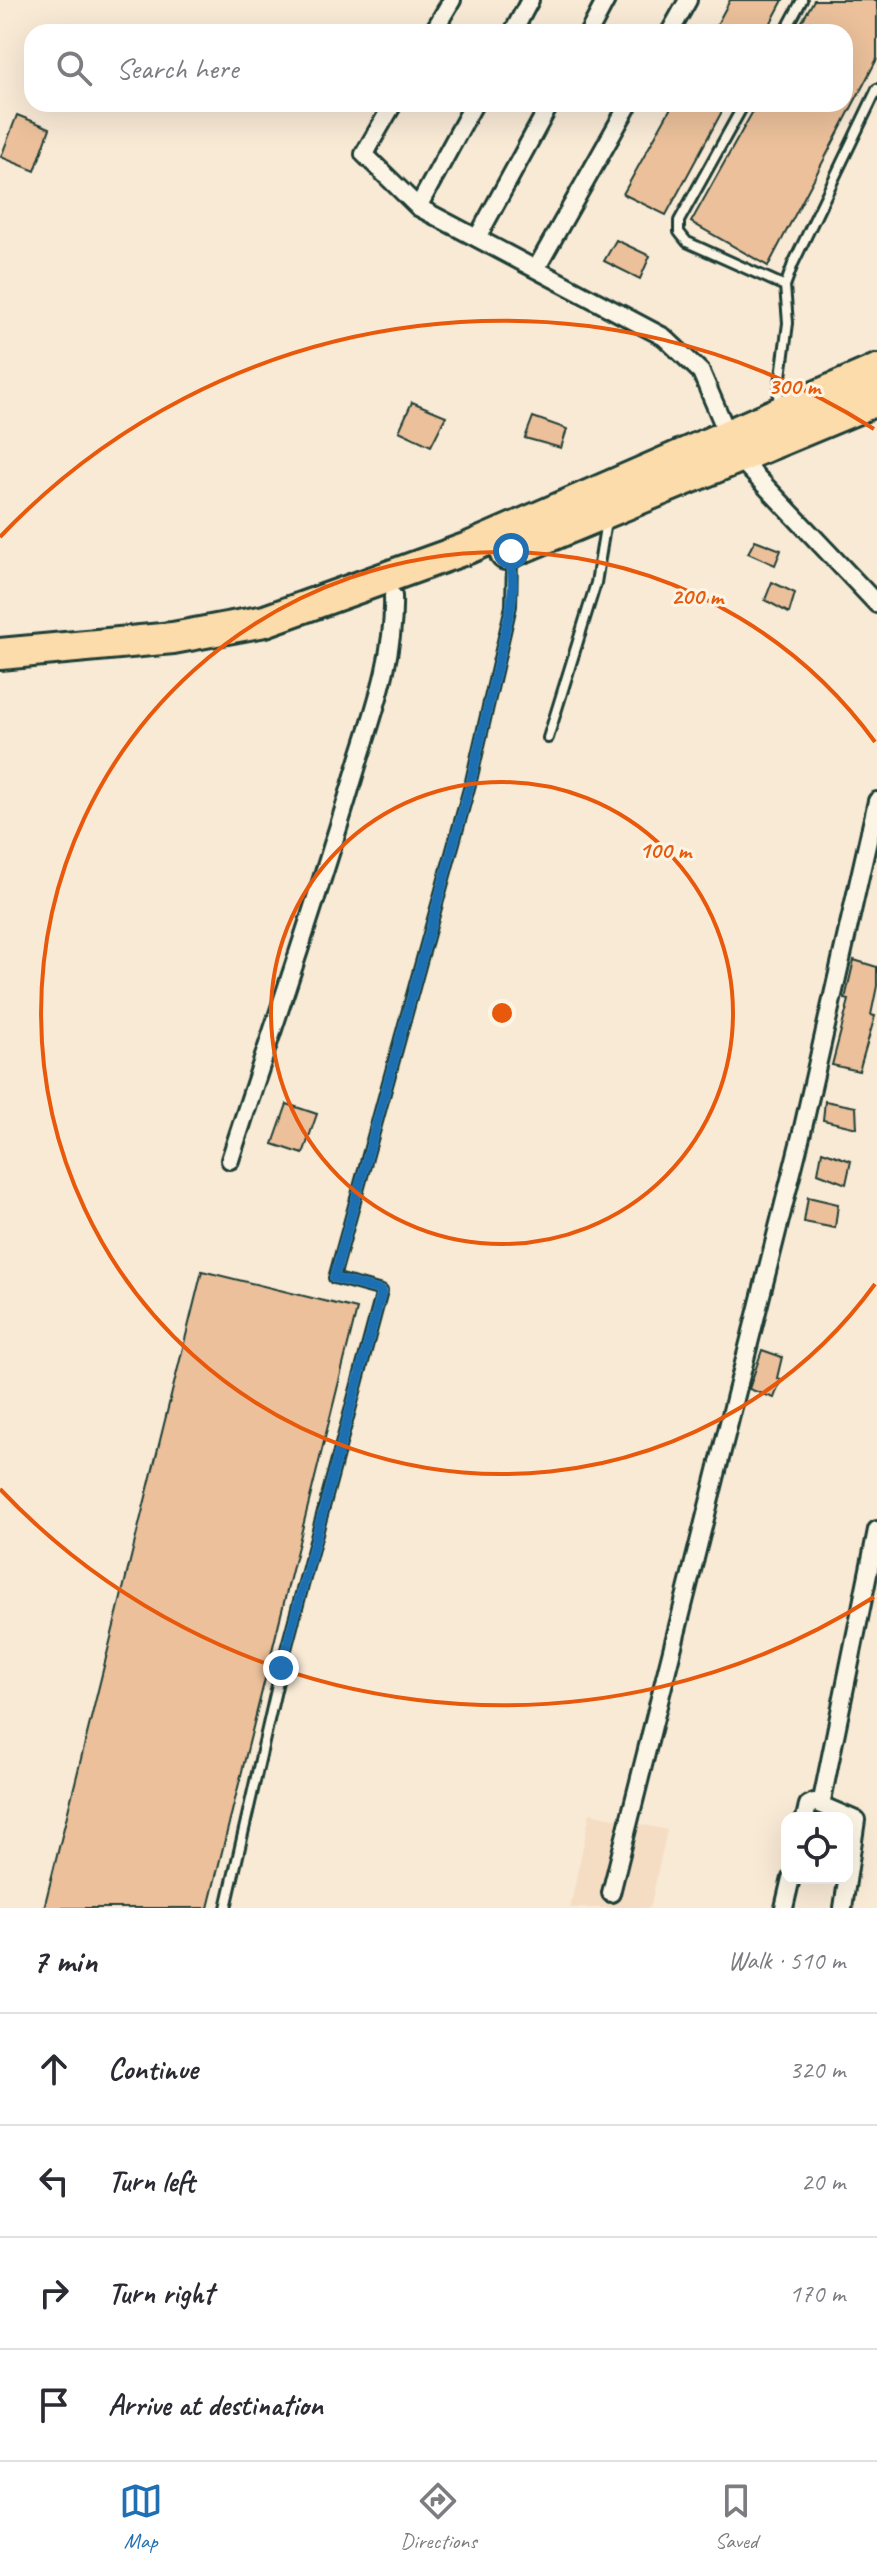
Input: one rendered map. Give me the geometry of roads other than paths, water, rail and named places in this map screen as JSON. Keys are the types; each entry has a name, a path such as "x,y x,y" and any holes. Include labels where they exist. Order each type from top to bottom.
{"highway":[{"path":"0,674 175,658 270,639 393,596 606,512 733,446 776,414 877,370"},
{"path":"0,654 173,638 265,621 468,548 733,446 877,400"}],"street":[{"path":"438,24 452,0"},
{"path":"517,24 530,0"},
{"path":"593,24 606,0"},
{"path":"674,24 688,0"},
{"path":"388,112 364,154 418,207 664,337 689,359 711,390 733,446 877,604"},
{"path":"418,207 470,112"},
{"path":"477,238 546,112"},
{"path":"536,269 624,112"},
{"path":"230,1160 342,816 381,685 392,635 393,596"},
{"path":"611,1893 802,1132 877,801"},
{"path":"821,1805 877,1530"},
{"path":"807,1812 811,1803 856,1820 843,1908"},
{"path":"784,1908 790,1884"}],"lane":[{"path":"789,24 802,0"},
{"path":"776,414 788,323 785,286 877,89"},
{"path":"740,112 679,221 679,232 687,242 785,286"},
{"path":"548,738 596,583 606,535 606,512"},
{"path":"226,1908 281,1668 382,1291 334,1278 471,781 511,606 511,551"}]}
